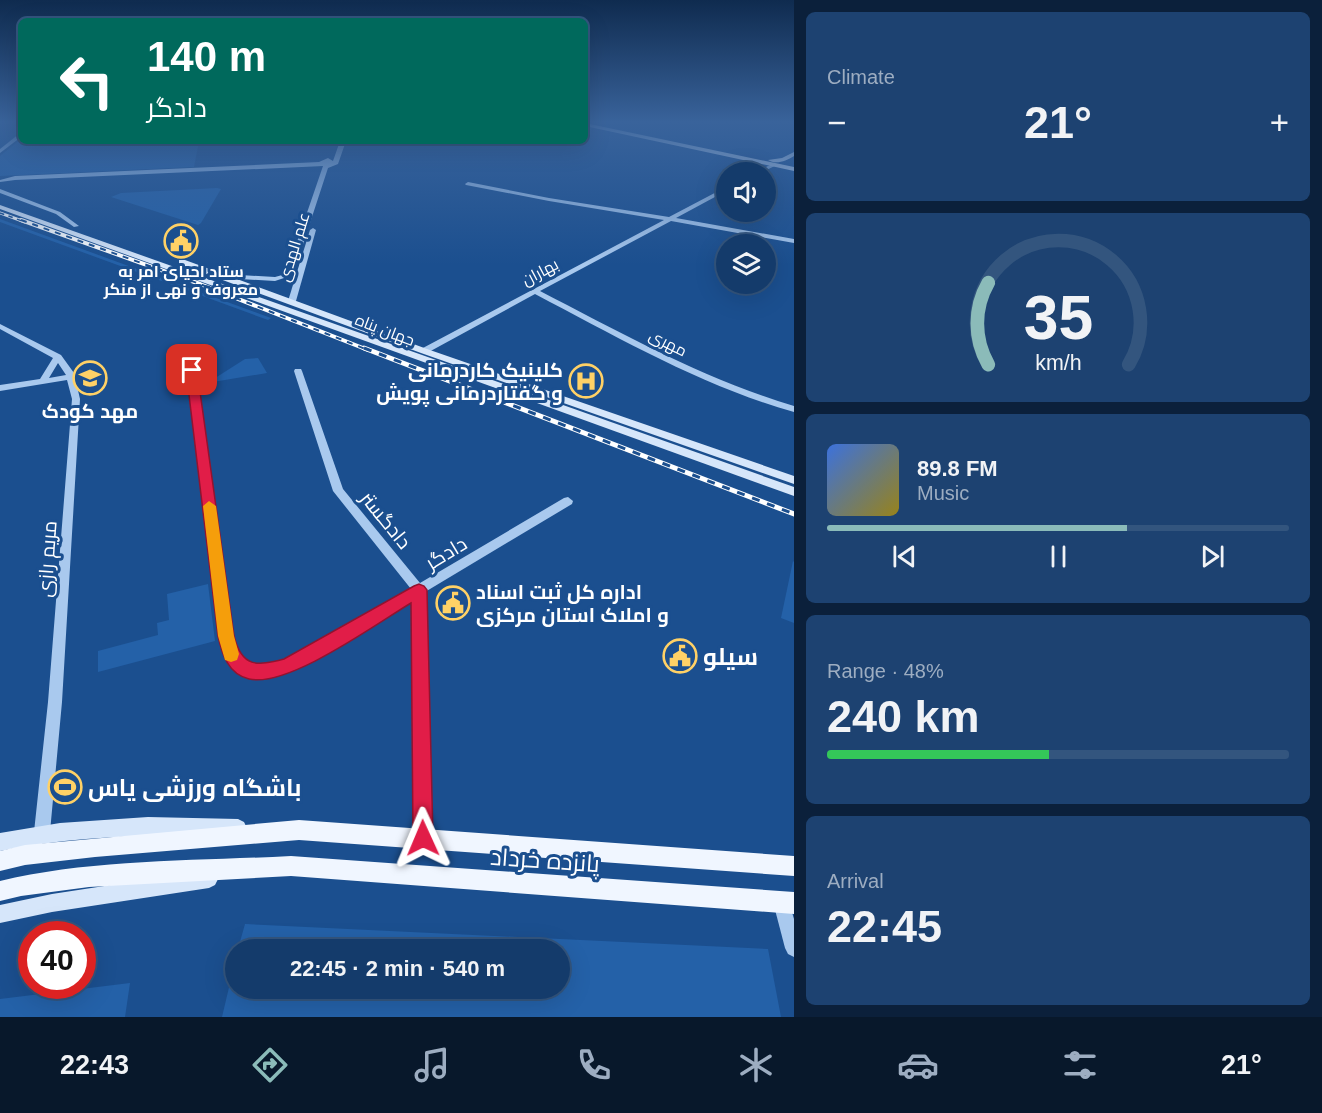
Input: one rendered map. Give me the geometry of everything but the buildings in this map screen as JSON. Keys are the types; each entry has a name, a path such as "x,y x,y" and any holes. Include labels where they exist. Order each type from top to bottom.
{"main road":[{"name":"جهان پناه","path":"0,199 224,276 424,351 794,480"},
{"name":"جهان پناه","path":"0,207 225,286 465,376 794,492"},
{"name":"پانزده خرداد","path":"0,842 42,832 140,824 299,830 794,866"},
{"name":"پانزده خرداد","path":"0,861 25,855 96,847 299,830"},
{"name":"پانزده خرداد","path":"0,891 89,877 291,866 787,903"},
{"name":"پانزده خرداد","path":"0,914 52,903 291,866"}],"street":[{"path":"0,180 184,170"},
{"name":"علم الهدی","path":"224,276 275,279 289,275 326,170"},
{"name":"علم الهدی","path":"292,301 326,170"},
{"path":"468,184 794,242"},
{"path":"0,191 58,213 76,226"},
{"name":"بهاران","path":"424,351 716,194"},
{"path":"289,275 300,275"},
{"name":"مهری","path":"534,291 702,378 756,399 794,410"},
{"name":"مریم رازی","path":"0,326 58,357 71,376 76,399 55,702 42,832"},
{"name":"دادگر","path":"189,353 226,636 230,653 237,663 249,671 265,672 306,657 568,501"},
{"path":"42,381 58,357"},
{"name":"دادگستر","path":"298,370 338,491 419,590"},
{"path":"0,388 71,376"},
{"path":"419,590 423,838"},
{"path":"787,903 794,948"}],"shaded area":[{"path":"0,170 119,170 0,176"},
{"path":"221,189 198,225 111,197 121,193"},
{"path":"0,219 271,318 268,320 0,222"},
{"path":"258,358 267,373 213,382 212,380 245,359"},
{"path":"794,562 794,623 781,618"},
{"path":"208,584 215,641 98,672 98,651 158,635 157,623 169,620 167,594"},
{"path":"245,924 559,939 241,939"},
{"path":"570,940 768,949 781,1017 222,1017 226,999 570,999"},
{"path":"130,983 125,1017 0,1017 0,999 18,997 18,999 96,999 96,987"}],"railway":[{"path":"0,213 25,222"},
{"path":"21,220 200,284 368,350"},
{"path":"364,348 794,514"}],"slow traffic":[{"path":"209,506 226,636 231,654"}],"place":[{"name":"ستاد احیای امر به معروف و نهی از منکر","path":"181,241"},
{"name":"مهد کودک","path":"90,378"},
{"name":"کلینیک کاردرمانی و گفتاردرمانی پویش","path":"586,381"},
{"name":"اداره کل ثبت اسناد و املاک استان مرکزی","path":"453,603"},
{"name":"سیلو","path":"680,656"},
{"name":"باشگاه ورزشی یاس","path":"65,787"}],"route":[{"path":"192,370 226,636 230,653 237,663 249,671 265,672 286,666 306,657 419,590 423,838"}]}
